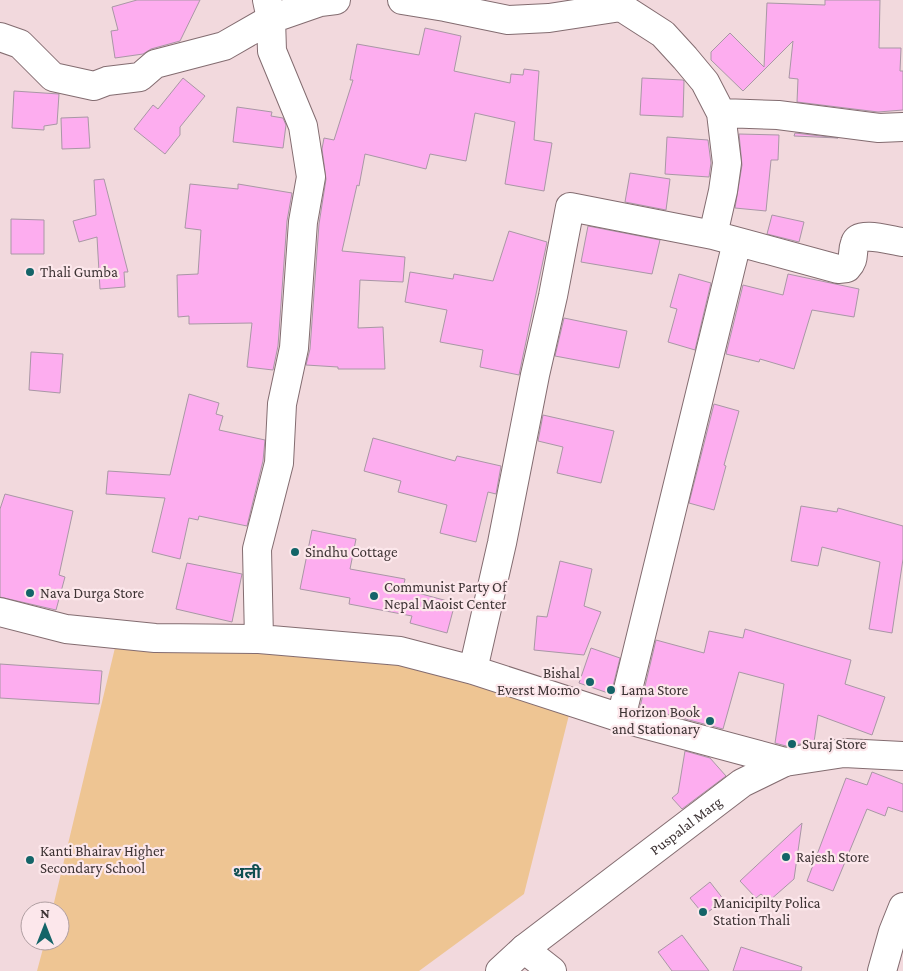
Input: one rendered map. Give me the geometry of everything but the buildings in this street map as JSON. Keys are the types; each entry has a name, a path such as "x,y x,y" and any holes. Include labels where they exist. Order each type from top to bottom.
{"street":[{"path":"0,37 20,44 52,77 94,86 107,80 140,77 155,64 224,46 269,9 336,0"},
{"path":"402,0 445,6 508,20 548,18 586,6 622,6 663,34 705,82 721,113 726,162 723,191 725,238 621,718"},
{"path":"259,639 257,549 279,464 282,404 294,348 297,297 302,260 303,222 310,178 303,126 272,52 269,9"},
{"path":"721,113 778,115 879,128 903,127"},
{"path":"473,670 502,543 570,207 725,238 838,269 846,268 853,261 855,241 859,237 865,236 903,242"},
{"path":"0,612 66,629 145,637 259,639 400,651 473,670 621,718 784,762"},
{"name":"Puspalal Marg","path":"500,971 524,950 742,783 784,762 844,752 903,756"},
{"path":"882,971 893,932 903,907"},
{"path":"524,950 552,971"}],"shaded area":[{"path":"119,631 291,649 458,674 570,711 524,894 419,971 37,971 42,951 70,951 70,901 54,901"}],"place":[{"name":"Thali Gumba","path":"30,272"},
{"name":"Sindhu Cottage","path":"295,552"},
{"name":"Nava Durga Store","path":"30,593"},
{"name":"Communist Party Of Nepal Maoist Center","path":"374,596"},
{"name":"Bishal Everst Mo:mo","path":"590,682"},
{"name":"Lama Store","path":"611,690"},
{"name":"Horizon Book and Stationary","path":"710,721"},
{"name":"Suraj Store","path":"792,744"},
{"name":"Rajesh Store","path":"786,857"},
{"name":"Kanti Bhairav Higher Secondary School","path":"30,860"},
{"name":"Manicipilty Polica Station Thali","path":"703,912"}],"district":[{"name":"थली","path":"247,872"}]}
